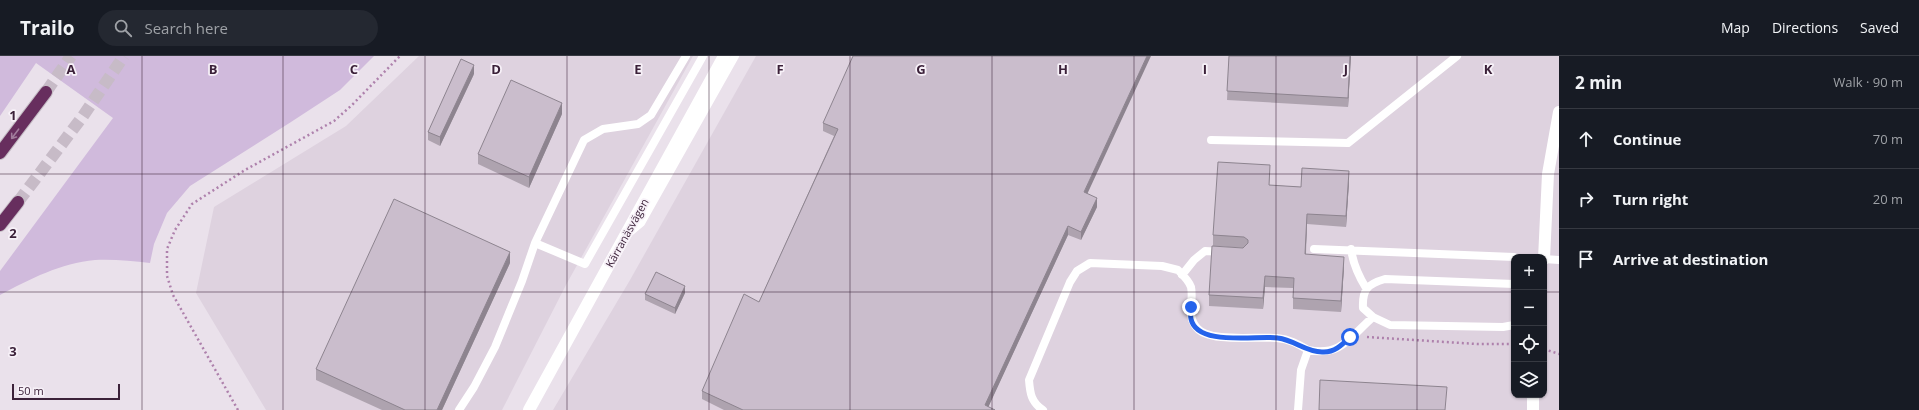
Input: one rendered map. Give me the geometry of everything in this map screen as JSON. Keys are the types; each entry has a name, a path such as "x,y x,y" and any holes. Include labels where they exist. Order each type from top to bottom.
{"highway":[{"path":"0,153 46,92"},
{"path":"0,225 18,202"}],"street":[{"name":"Kärranäsvägen","path":"529,410 724,56"},
{"path":"1544,254 1548,174 1559,112"},
{"path":"1533,398 1533,410"}],"lane":[{"path":"459,410 474,387 495,347 522,281 535,243 584,140 603,129 638,124 651,115 686,56"},
{"path":"535,243 586,264 703,56"},
{"path":"625,237 641,223 735,56"},
{"path":"1211,140 1348,143 1457,56"},
{"path":"1314,249 1351,249 1511,257"},
{"path":"1351,249 1353,263 1358,276 1366,288"},
{"path":"1182,275 1194,260 1205,251 1228,252"},
{"path":"1547,259 1559,260"},
{"path":"1043,410 1036,405 1030,395 1028,380 1070,282 1077,271 1090,263 1162,266 1178,270 1191,286 1191,320 1197,329 1206,335 1249,339 1277,338 1292,341 1308,350 1322,352 1337,349 1373,317"},
{"path":"1511,284 1385,279 1375,282 1366,288 1362,298 1363,308 1373,317 1390,325 1503,327 1511,326"},
{"path":"1298,410 1301,370 1308,350"}],"path":[{"path":"238,410 173,295 168,276 167,249 175,230 192,204 216,188 334,121 352,105 400,56"},
{"path":"1353,335 1356,337 1477,344 1511,344"},
{"path":"1547,350 1559,354"}],"shaded area":[{"path":"0,56 374,56 340,90 190,186 167,213 154,244 150,263 95,260 70,264 23,283 0,295 0,271 113,118 36,63 0,116"},
{"path":"419,56 693,56 566,285 502,410 266,410 196,293 214,207 346,126"},
{"path":"756,56 1559,56 1559,410 553,410 630,280"}],"building":[{"path":"853,56 1147,56 1084,192 1097,198 1081,232 1068,226 985,405 995,410 743,410 702,391 744,294 759,302 838,129 823,123"},
{"path":"1229,56 1350,56 1348,98 1227,91"},
{"path":"461,59 474,65 440,137 428,132"},
{"path":"511,80 562,103 529,177 478,154"},
{"path":"1218,162 1270,165 1269,185 1301,187 1302,168 1349,171 1346,216 1307,214 1305,254 1344,257 1341,301 1293,298 1294,278 1265,276 1263,298 1209,295 1212,246 1243,248 1248,243 1248,240 1244,237 1213,235"},
{"path":"394,199 510,252 437,410 405,410 316,369"},
{"path":"656,272 685,286 675,308 645,294"},
{"path":"1320,380 1447,387 1445,410 1319,410"}],"tunnel":[{"path":"46,92 71,56"},
{"path":"18,202 83,116 124,56"}],"route":[{"path":"1191,307 1191,320 1197,329 1206,335 1249,339 1277,338 1292,341 1308,350 1322,352 1337,349 1350,337"}]}
